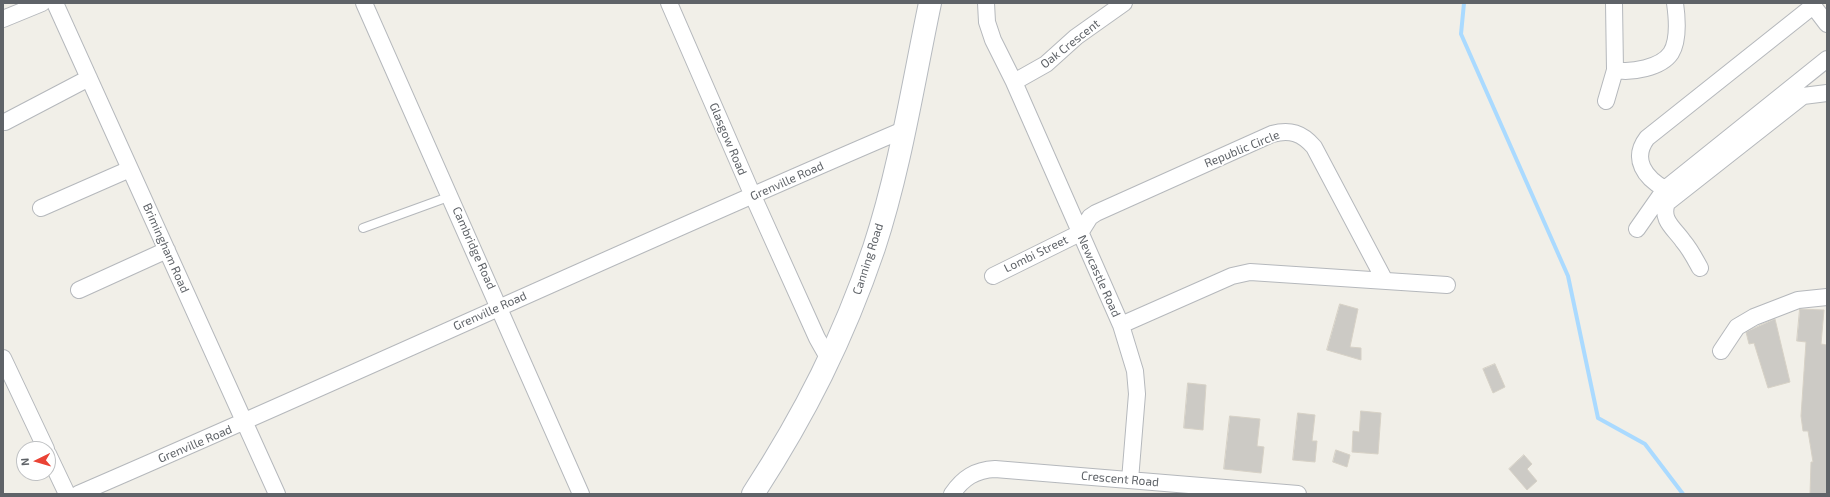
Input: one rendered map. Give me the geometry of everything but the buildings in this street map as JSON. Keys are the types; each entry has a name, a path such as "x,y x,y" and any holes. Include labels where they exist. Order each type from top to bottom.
{"main road":[{"name":"Canning Road","path":"753,494 802,415 830,361 874,246 903,130 930,3"}],"street":[{"path":"3,19 42,3"},
{"name":"Brimingham Road","path":"55,3 277,494"},
{"name":"Cambridge Road","path":"364,3 500,306 582,494"},
{"name":"Glasgow Road","path":"669,3 753,196 830,361"},
{"name":"Newcastle Road","path":"986,3 987,22 990,32 1014,82 1121,325 1137,382 1130,480"},
{"name":"Oak Crescent","path":"1014,82 1046,64 1076,37 1124,3"},
{"path":"1606,101 1615,70 1616,33 1614,3"},
{"path":"1615,70 1645,68 1655,64 1670,54 1675,38 1675,3"},
{"path":"1664,189 1647,176 1640,163 1639,153 1642,144 1647,138 1812,4 1827,24"},
{"path":"1637,229 1664,189 1827,59"},
{"path":"5,122 89,78"},
{"path":"1700,268 1684,241 1667,220 1665,208 1667,203 1803,96 1827,93"},
{"name":"Grenville Road","path":"78,494 244,422 500,306 903,130"},
{"name":"Republic Circle","path":"1080,233 1090,218 1096,213 1272,134 1288,131 1302,135 1314,147 1385,281"},
{"path":"41,208 130,169"},
{"name":"Lombi Street","path":"993,276 1080,233"},
{"path":"80,290 167,250"},
{"path":"1121,325 1241,273 1259,272 1447,285"},
{"path":"1721,351 1737,327 1754,317 1790,302 1827,297"},
{"path":"3,358 42,441"},
{"name":"Crescent Road","path":"952,494 969,475 986,469 1298,494"},
{"path":"56,471 67,494"}],"lane":[{"path":"362,228 451,196"}],"waterway":[{"path":"1464,3 1461,34 1568,276 1598,418 1645,444 1683,494"}]}
